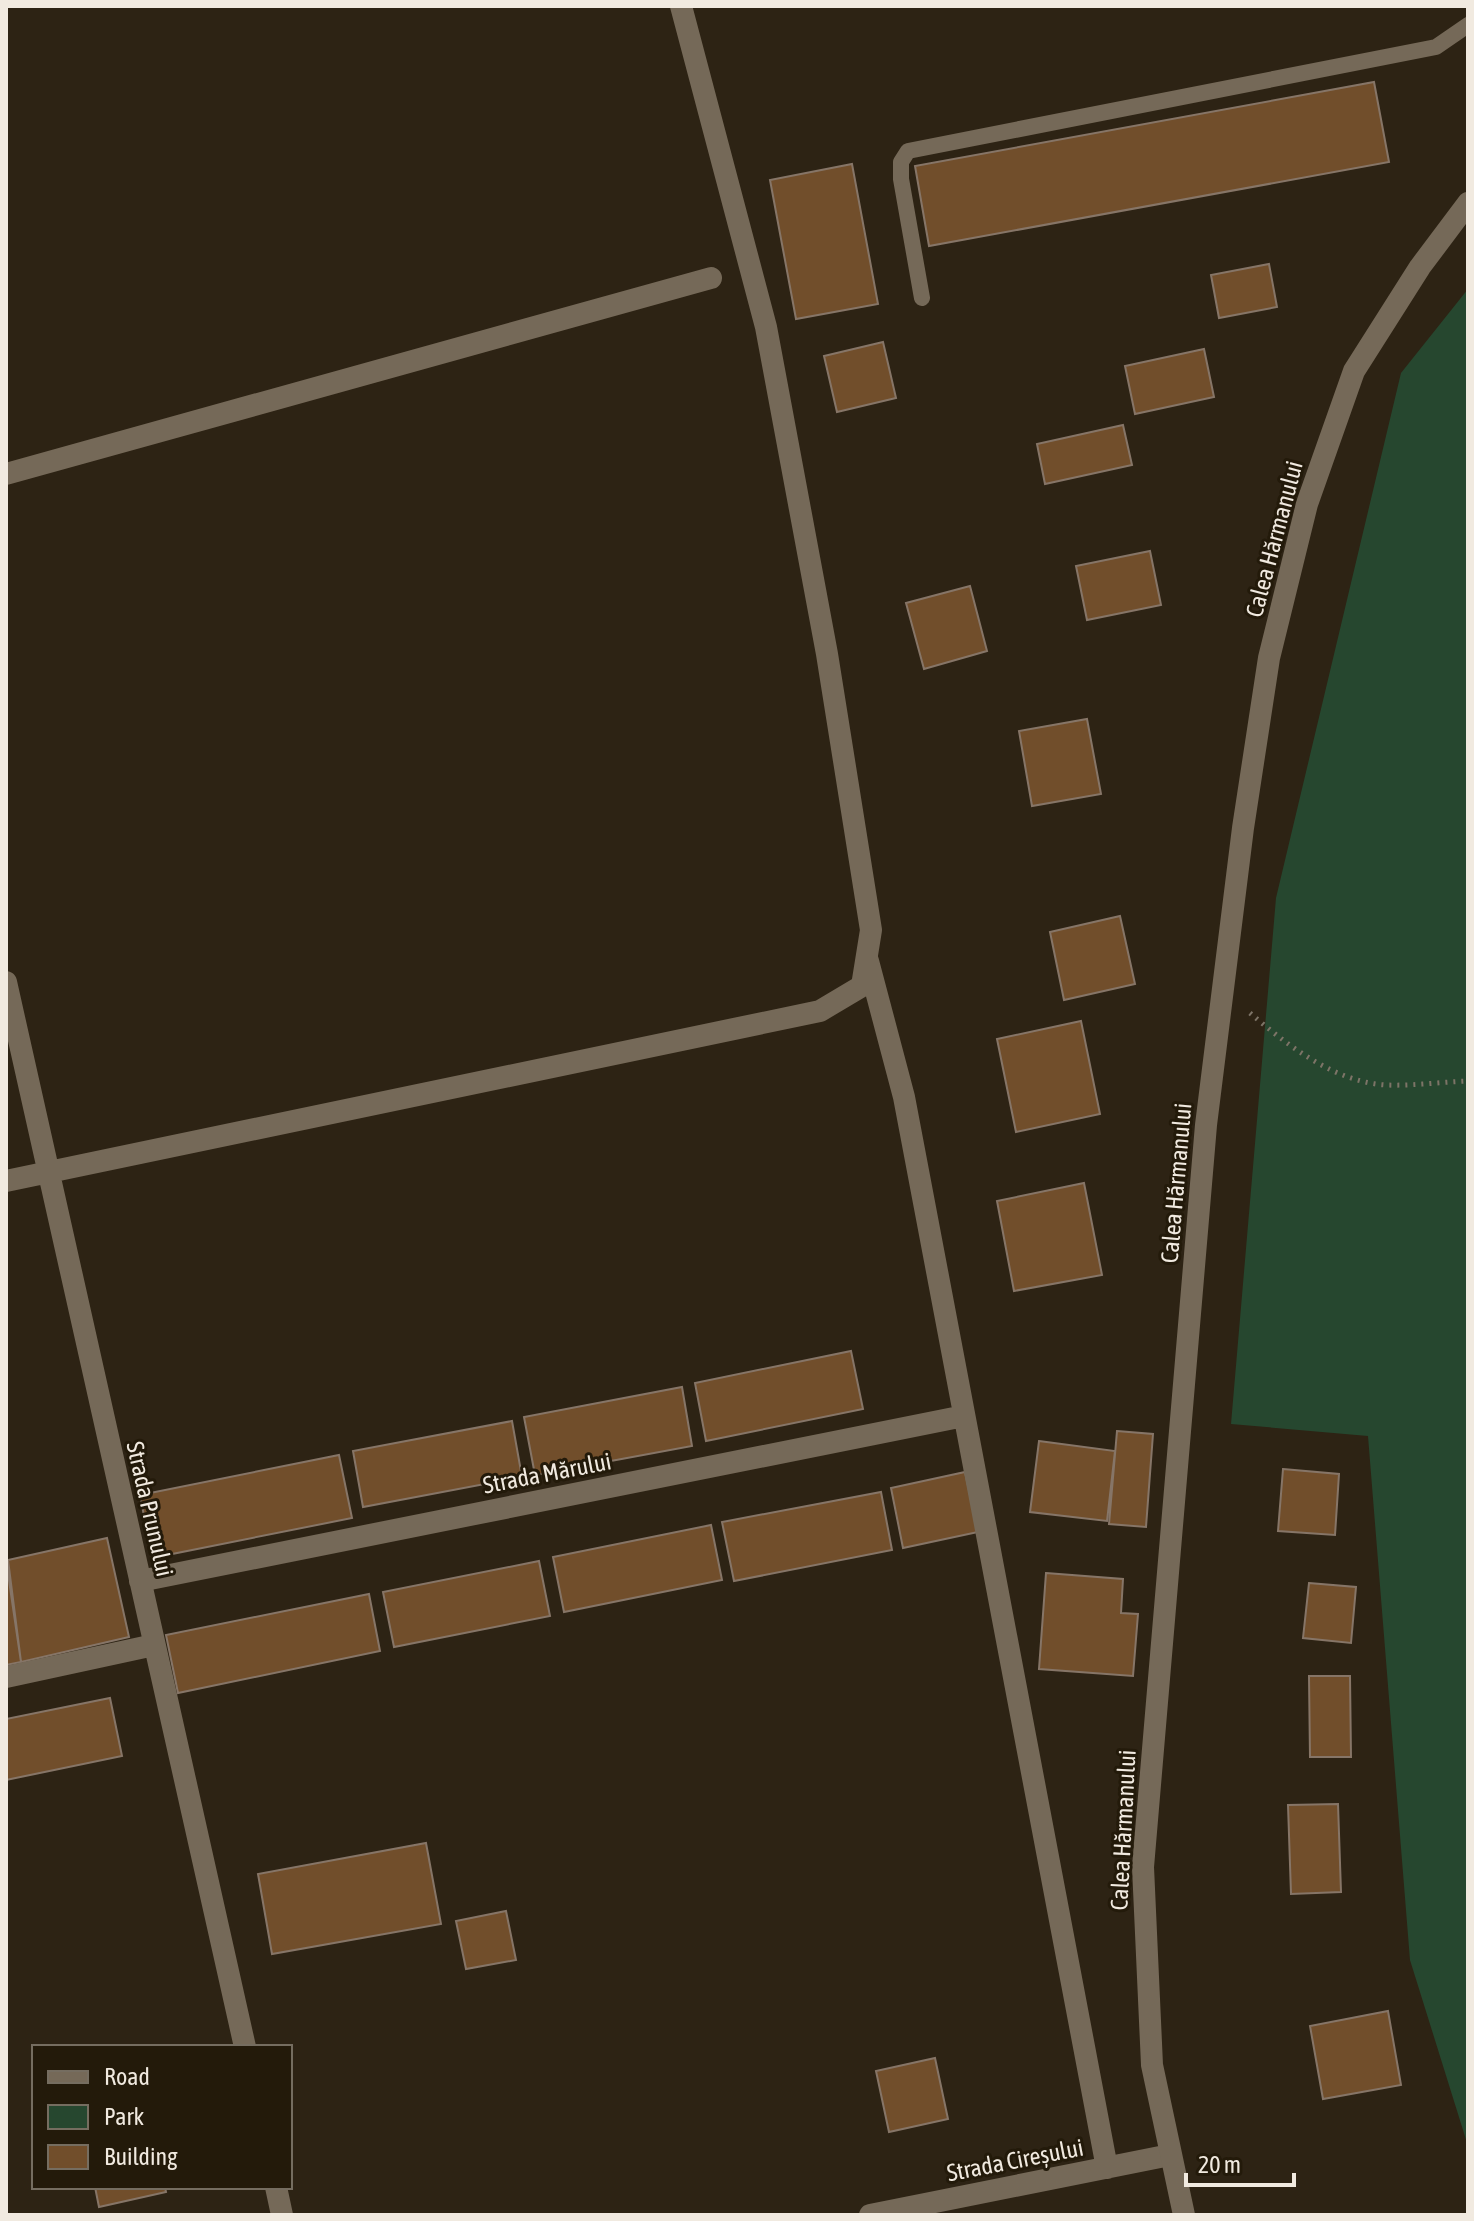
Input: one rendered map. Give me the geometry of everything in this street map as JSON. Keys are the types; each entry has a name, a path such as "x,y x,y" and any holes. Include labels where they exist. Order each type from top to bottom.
{"street":[{"path":"6,1181 820,1011 862,986 871,930 827,654 766,327 681,6"},
{"name":"Calea Hărmanului","path":"1184,2215 1152,2065 1143,1867 1206,1125 1269,658 1307,504 1354,371 1420,267 1468,203"},
{"path":"6,474 711,278"},
{"path":"866,956 904,1097 1107,2168"},
{"name":"Strada Prunului","path":"6,982 245,2045"},
{"name":"Strada Mărului","path":"140,1581 964,1416"},
{"path":"6,1677 154,1645"},
{"name":"Strada Cireșului","path":"870,2215 1170,2155"},
{"path":"276,2189 282,2215"}],"lane":[{"path":"922,298 901,179 901,162 908,151 1436,47 1468,25"}],"path":[{"path":"1223,987 1295,1052 1361,1080 1385,1085 1468,1081"}],"green space":[{"path":"1468,289 1468,2146 1410,1960 1368,1436 1231,1424 1276,898 1401,373"}],"building":[{"path":"1374,82 1389,162 929,246 915,166"},
{"path":"852,164 878,304 796,319 770,180"},
{"path":"1269,264 1277,307 1219,318 1211,275"},
{"path":"883,342 896,398 837,412 824,356"},
{"path":"1204,349 1214,397 1135,414 1125,366"},
{"path":"1123,425 1132,465 1045,484 1037,444"},
{"path":"1150,551 1161,605 1087,620 1076,566"},
{"path":"970,586 987,651 924,669 906,603"},
{"path":"1087,719 1101,794 1032,806 1019,731"},
{"path":"1120,916 1135,984 1064,1000 1050,932"},
{"path":"1081,1021 1100,1114 1016,1132 997,1039"},
{"path":"1084,1183 1102,1275 1014,1291 997,1201"},
{"path":"851,1351 863,1409 706,1441 695,1383"},
{"path":"682,1387 692,1446 535,1475 524,1417"},
{"path":"512,1421 522,1477 363,1507 353,1451"},
{"path":"1117,1431 1153,1434 1146,1527 1109,1524"},
{"path":"1039,1441 1115,1451 1107,1521 1030,1512"},
{"path":"339,1455 352,1518 152,1558 140,1495"},
{"path":"1283,1469 1339,1474 1335,1535 1278,1531"},
{"path":"965,1472 978,1532 903,1548 891,1488"},
{"path":"881,1492 892,1550 734,1581 722,1522"},
{"path":"711,1525 722,1580 564,1612 553,1557"},
{"path":"107,1538 129,1637 21,1662 8,1560"},
{"path":"6,1560 21,1662 6,1665"},
{"path":"539,1561 550,1616 394,1647 383,1592"},
{"path":"1046,1573 1123,1579 1121,1613 1138,1614 1133,1676 1039,1669"},
{"path":"1309,1583 1356,1587 1351,1643 1303,1638"},
{"path":"369,1594 380,1651 178,1693 166,1635"},
{"path":"1309,1676 1350,1676 1351,1757 1310,1757"},
{"path":"110,1698 122,1756 6,1780 6,1719"},
{"path":"1338,1804 1341,1892 1291,1894 1288,1805"},
{"path":"426,1843 441,1924 272,1954 258,1874"},
{"path":"506,1911 516,1960 466,1969 456,1921"},
{"path":"1388,2011 1401,2085 1323,2099 1310,2026"},
{"path":"935,2058 948,2119 889,2132 876,2071"},
{"path":"95,2189 165,2189 166,2192 99,2207"}]}
